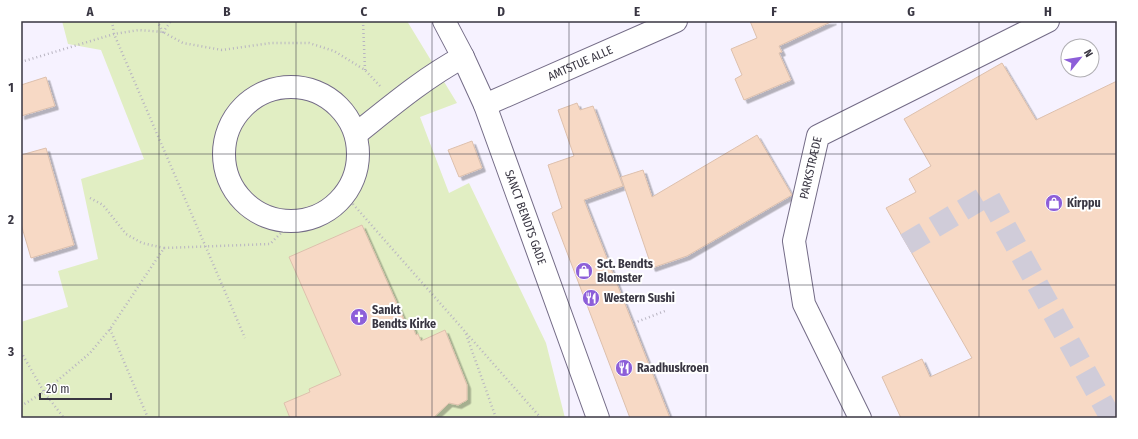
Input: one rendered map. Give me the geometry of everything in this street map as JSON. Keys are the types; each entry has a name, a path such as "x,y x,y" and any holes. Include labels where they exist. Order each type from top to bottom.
{"street":[{"name":"SANCT BENDTS GADE","path":"444,21 485,105 598,418"},
{"name":"AMTSTUE ALLE","path":"485,105 676,21"},
{"name":"PARKSTRÆDE","path":"860,418 804,304 794,241 818,136 1048,21"},
{"path":"356,134 395,103 445,67 463,58"},
{"path":"284,86 307,88 328,97 345,113 356,134 359,155 355,176 345,195 330,209 312,218 293,221 270,218 249,207 234,190 225,169 223,146 230,124 243,105 262,92 284,86"}],"path":[{"path":"112,21 114,34 245,338"},
{"path":"157,21 162,32"},
{"path":"162,32 171,21"},
{"path":"363,21 365,70"},
{"path":"21,62 114,34 139,30 162,32 183,43 222,50 271,43 308,43 334,52 365,70 395,103"},
{"path":"345,195 541,418"},
{"path":"90,198 103,205 126,234 142,243 164,248 270,244 293,221"},
{"path":"21,406 44,392 90,353 110,329 164,248"},
{"path":"634,324 665,312"},
{"path":"110,329 148,418"},
{"path":"465,332 496,418"},
{"path":"21,352 44,392 64,418"}],"green space":[{"path":"62,21 407,21 457,103 420,117 449,193 469,183 546,343 565,418 21,418 21,394 23,393 21,322 68,307 58,271 98,259 81,179 144,159 101,50 68,44"}],"building":[{"path":"750,21 833,21 779,46 782,52 779,53 791,80 744,100 735,79 742,75 731,49 757,38"},
{"path":"1002,63 1036,120 1117,81 1117,418 901,418 882,377 922,359 930,377 972,358 886,208 916,192 909,179 931,166 904,119"},
{"path":"46,77 55,106 21,116 21,85"},
{"path":"577,103 580,110 593,106 623,186 584,200 670,418 630,418 552,213 562,208 548,165 574,156 558,110"},
{"path":"757,135 792,195 687,256 652,268 621,177 643,170 652,197"},
{"path":"472,141 482,168 459,177 448,150"},
{"path":"46,148 74,245 31,258 21,224 21,155"},
{"name":"Sankt Bendts Kirke","path":"362,225 406,324 411,322 416,335 418,334 421,341 445,330 467,385 467,400 458,405 449,403 433,418 290,418 284,403 310,392 309,389 341,375 289,257"}],"tunnel":[{"path":"906,244 988,195 1111,418"}],"place":[{"name":"Kirppu","path":"1054,203"},
{"name":"Sct. Bendts Blomster","path":"584,271"},
{"name":"Western Sushi","path":"591,298"},
{"name":"Sankt Bendts Kirke","path":"359,317"},
{"name":"Raadhuskroen","path":"624,368"}]}
